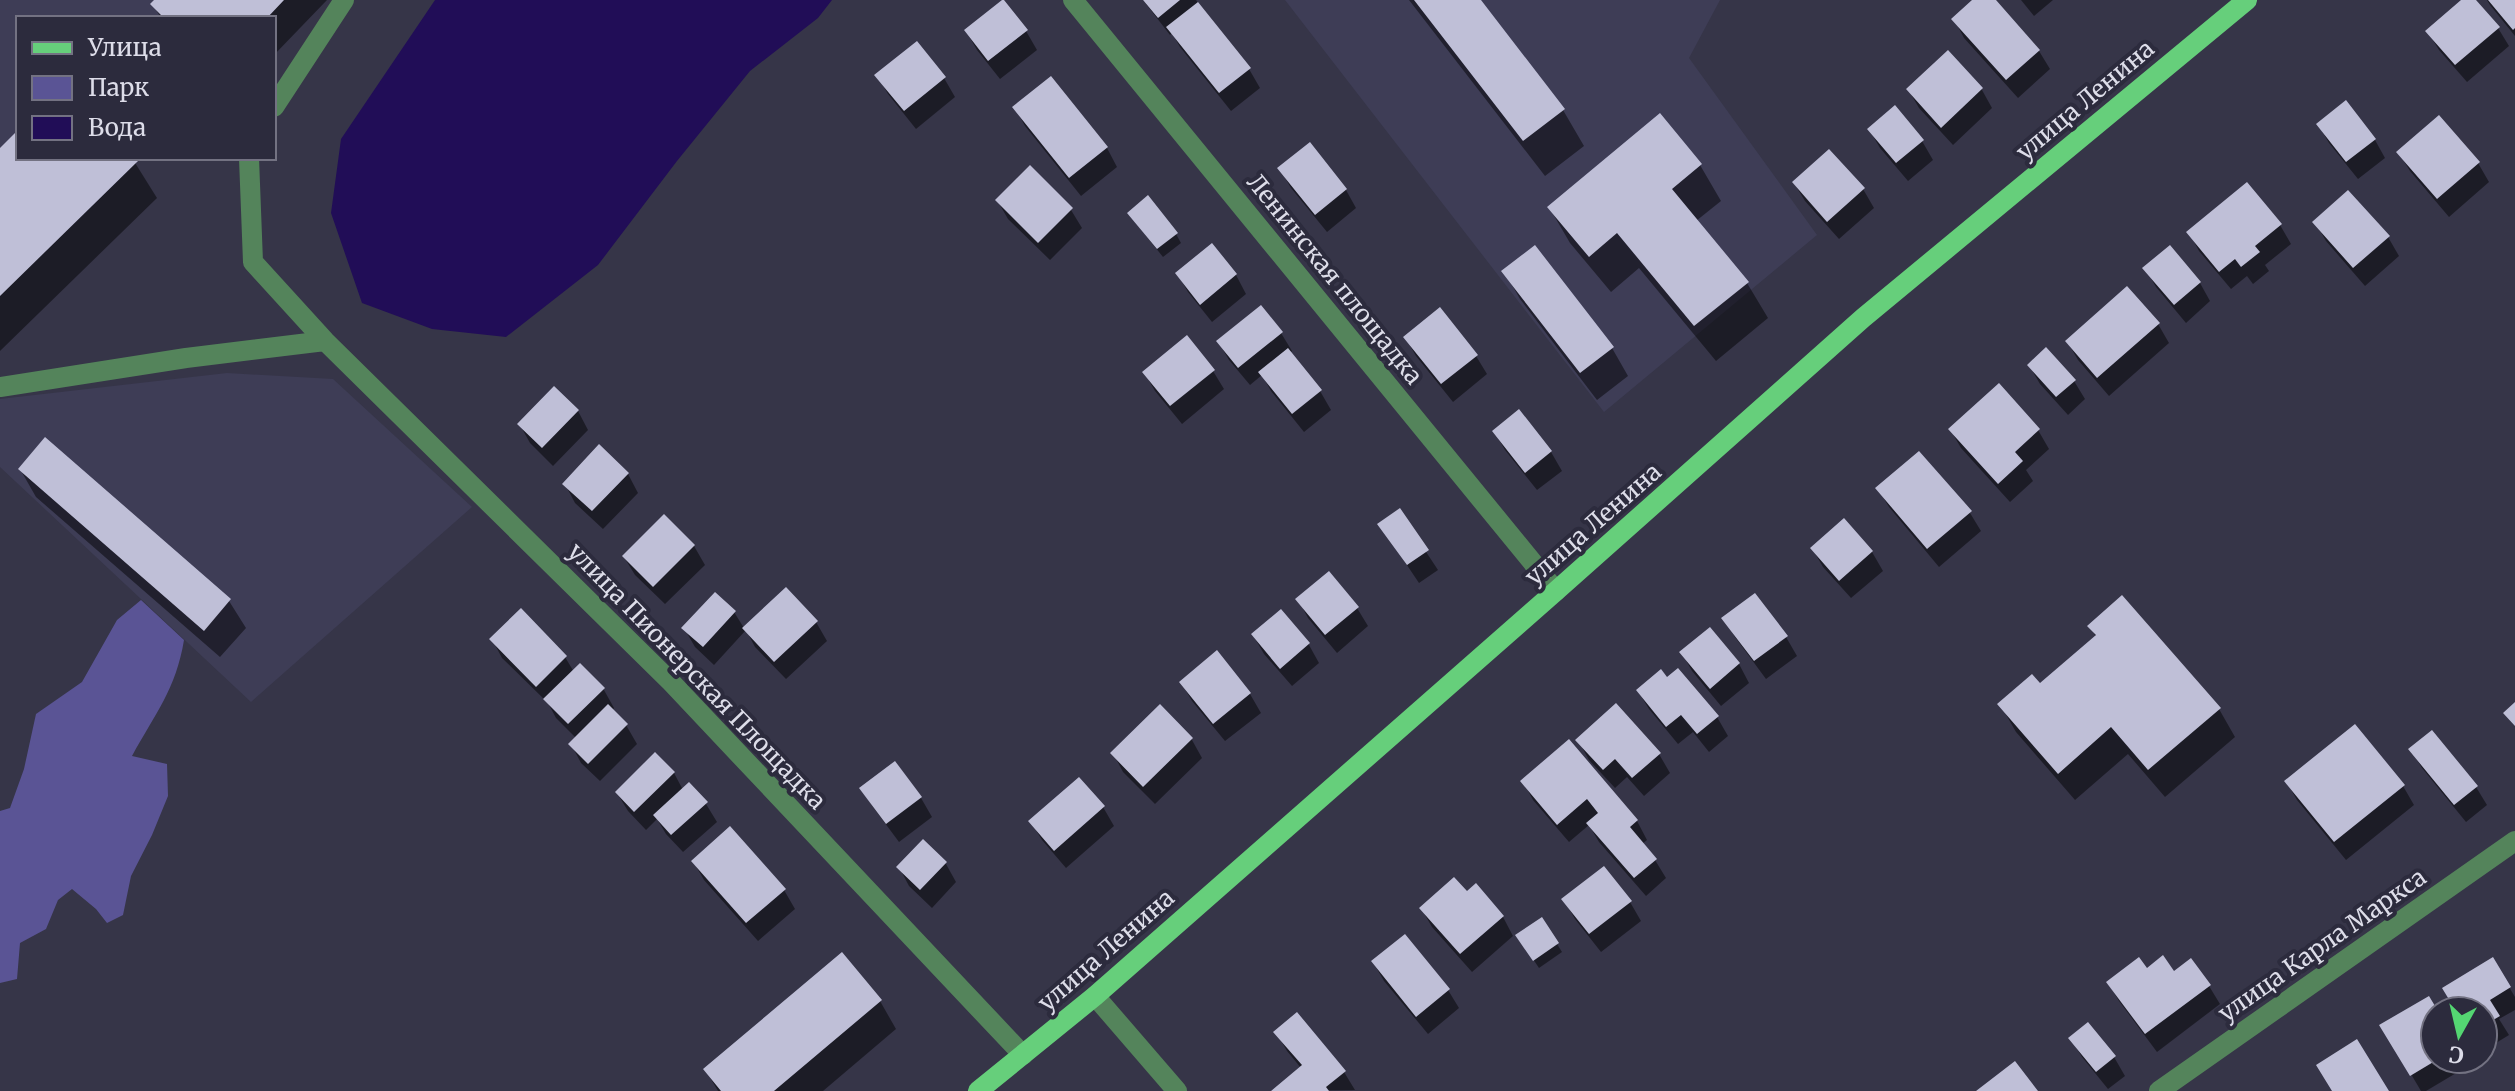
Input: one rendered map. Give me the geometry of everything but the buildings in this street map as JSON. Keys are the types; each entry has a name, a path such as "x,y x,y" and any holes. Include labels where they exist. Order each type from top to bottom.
{"main road":[{"name":"улица Ленина","path":"978,1091 1095,996 1863,318 2247,0"}],"street":[{"path":"276,104 344,0"},
{"name":"Ленинская площадка","path":"1073,0 1556,591"},
{"name":"улица Пионерская Площадка","path":"249,160 253,262 325,341 671,682 1023,1055"},
{"path":"0,387 186,358 325,341"},
{"name":"улица Карла Маркса","path":"2159,1091 2515,841"},
{"path":"1095,996 1177,1091"}],"shaded area":[{"path":"0,0 284,0 269,16 16,16 16,160 138,161 0,296"},
{"path":"1285,0 1720,0 1689,58 1817,235 1604,412"},
{"path":"227,373 333,379 472,507 251,702 0,467 0,399"}],"green space":[{"path":"141,600 184,640 170,687 132,756 167,764 168,796 131,876 123,915 107,923 72,889 58,900 46,929 20,943 17,979 0,983 0,811 10,808 24,769 36,714 82,682 117,620"}],"water":[{"path":"435,0 832,0 818,18 750,71 598,265 506,337 432,329 362,303 331,213 341,139"}]}
